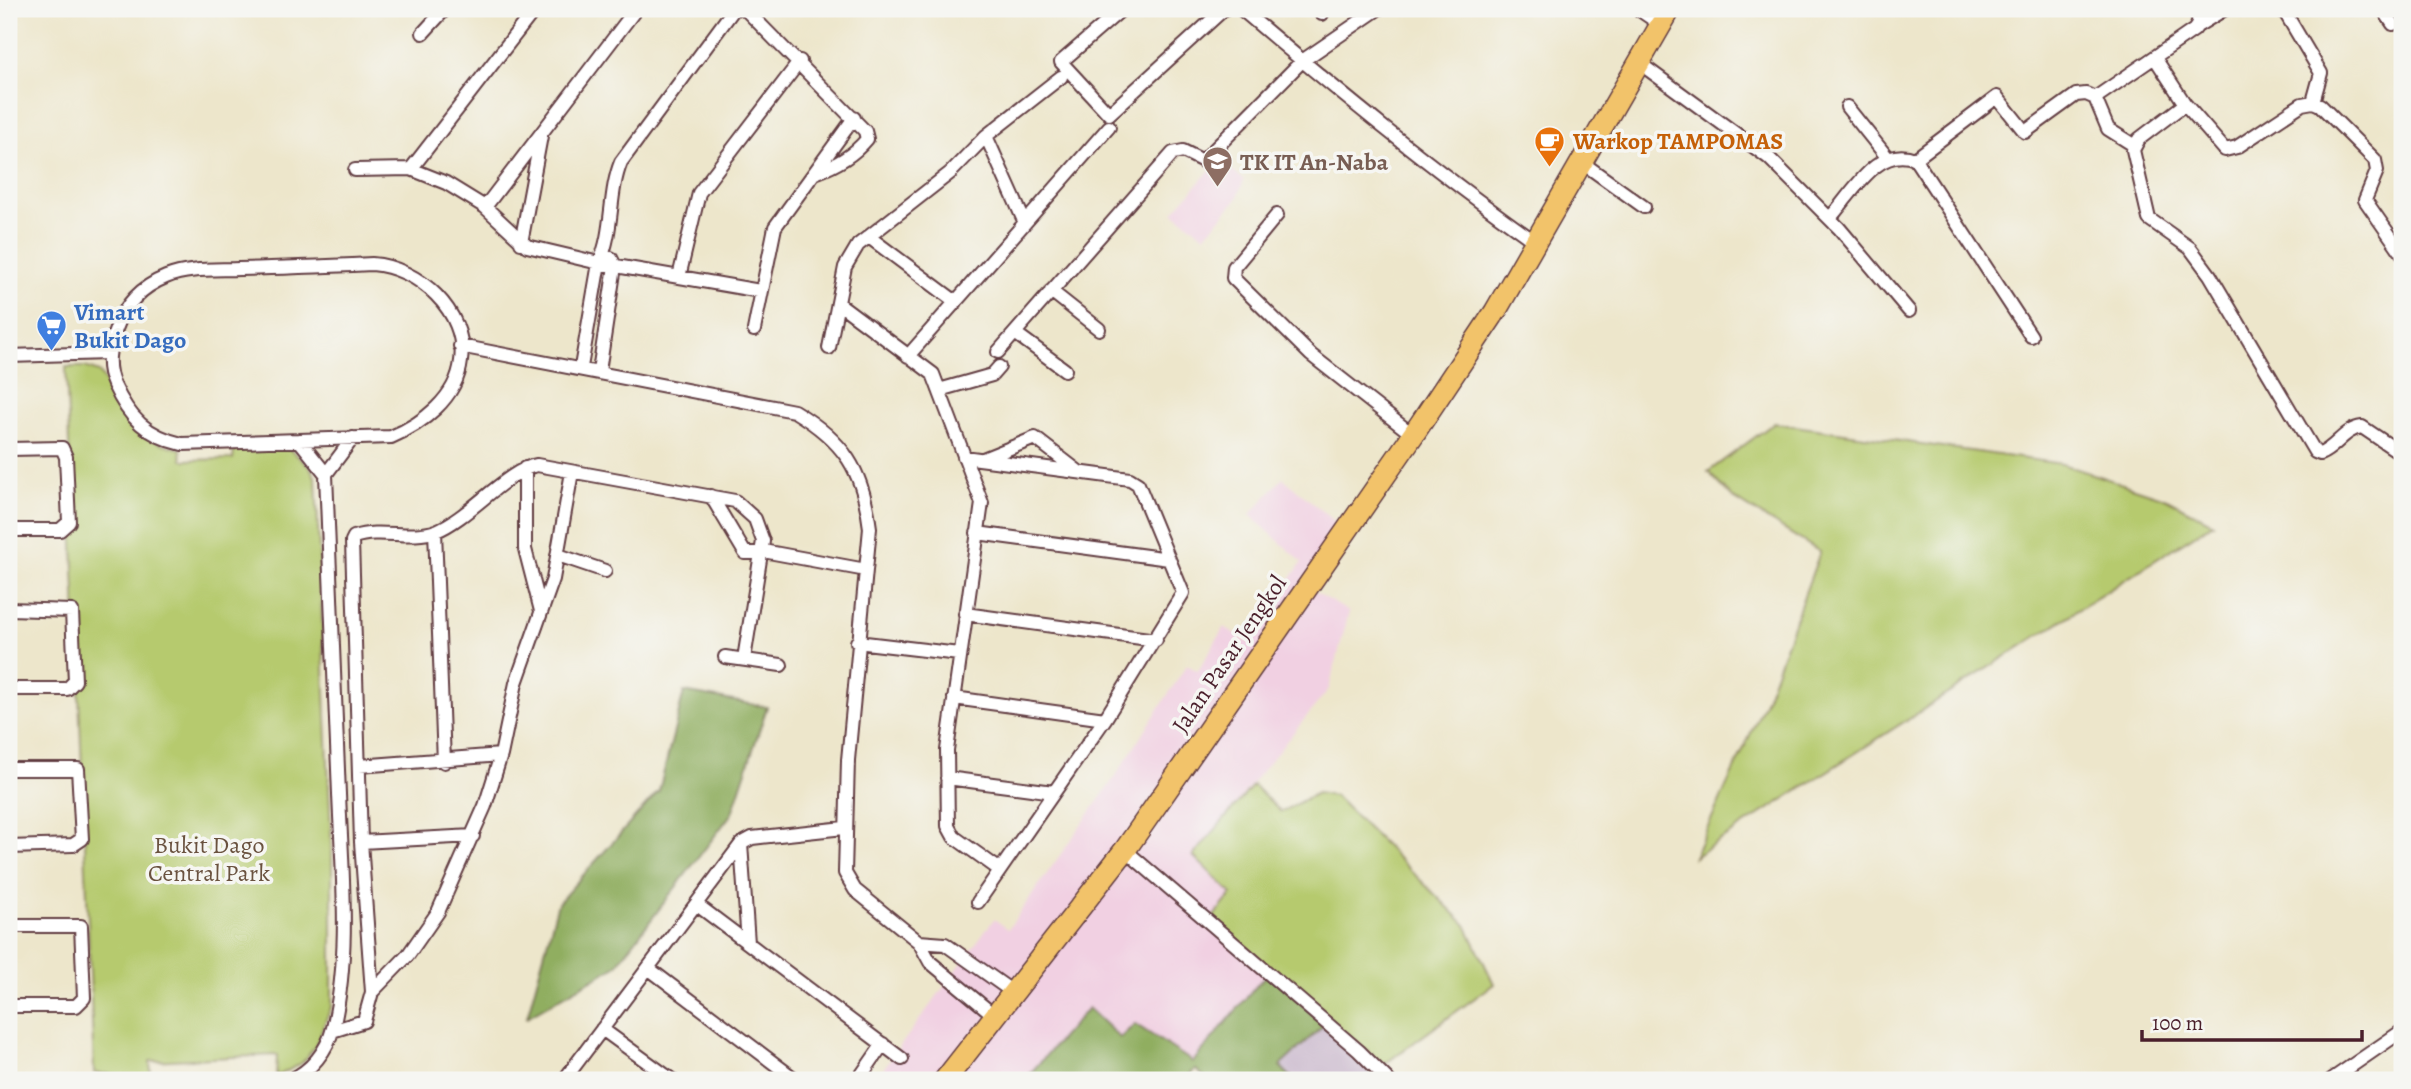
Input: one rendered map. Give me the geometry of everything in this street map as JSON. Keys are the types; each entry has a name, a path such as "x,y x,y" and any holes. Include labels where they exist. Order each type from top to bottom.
{"main road":[{"name":"Jalan Pasar Jengkol","path":"945,1080 1125,850 1413,435 1495,312 1665,17"}],"street":[{"path":"423,33 445,9"},
{"path":"411,169 536,9"},
{"path":"485,207 636,9"},
{"path":"581,367 599,262 606,249 616,175 621,162 734,9"},
{"path":"745,9 800,61 866,131 867,139 839,163 815,173"},
{"path":"1122,9 1061,62 1109,114 1224,9"},
{"path":"1241,9 1466,193 1534,241"},
{"path":"998,352 1172,153 1184,150 1203,161 1302,61 1378,9"},
{"path":"1639,9 1665,17"},
{"path":"2193,9 2199,25"},
{"path":"2095,98 2225,9"},
{"path":"2283,9 2321,73 2314,102"},
{"path":"2383,9 2393,24"},
{"path":"2155,58 2185,104 2225,150 2237,147 2302,104 2314,102 2320,105 2375,160 2377,171 2365,200 2402,253"},
{"path":"679,276 699,193 800,61"},
{"path":"1638,62 1769,158 1830,219 1909,311"},
{"path":"829,348 845,267 858,245 950,173 986,136 1061,78"},
{"path":"1915,159 1993,98 2003,102 2025,132 2077,95 2086,94 2095,98 2108,129 2135,146"},
{"path":"2185,104 2133,150 2143,185 2146,215 2154,225 2190,248 2210,275 2310,446 2320,454 2329,450 2353,428 2362,427 2402,454"},
{"path":"1847,107 1887,157"},
{"path":"754,330 760,290 775,227 854,118"},
{"path":"908,356 1109,127"},
{"path":"521,243 542,132"},
{"path":"986,136 1025,223"},
{"path":"1830,219 1887,157 1903,153 1915,159 2031,336"},
{"path":"1580,161 1644,207"},
{"path":"355,170 411,169 446,183 485,207 521,243 599,262 760,290"},
{"path":"1277,215 1234,267 1233,278 1311,355 1413,435"},
{"path":"869,236 956,302"},
{"path":"598,372 615,265 606,249"},
{"path":"372,264 390,265 424,283 457,328 461,362 442,401 427,418 391,437 183,443 162,439 144,429 125,407 112,380 107,352 120,317 134,297 167,276 183,272 372,264"},
{"path":"1051,291 1099,329"},
{"path":"838,303 933,374 982,503 947,750 948,825 954,837 1000,870"},
{"path":"1015,333 1065,370"},
{"path":"460,346 581,367 794,411 824,429 850,462 866,494 870,528 857,642 844,828 845,873 848,883 919,942 930,962 995,1016"},
{"path":"9,356 107,352"},
{"path":"939,390 992,375 999,366"},
{"path":"326,474 353,438"},
{"path":"982,460 1035,438 1079,472"},
{"path":"290,1080 309,1070 323,1052 332,1031 338,999 343,899 326,474 299,440"},
{"path":"9,449 57,446 65,452 69,522 60,530 9,530"},
{"path":"964,457 1130,479 1138,484 1183,593 1105,719 978,902"},
{"path":"332,1031 364,1021 372,992 361,842 352,541 359,536 435,531 461,516 525,468 537,465 711,496 744,507 755,519 763,552 744,659"},
{"path":"525,468 525,549 541,611"},
{"path":"372,992 408,955 438,912 473,836 501,755 516,683 558,555 572,472"},
{"path":"711,496 745,553 763,552 866,570"},
{"path":"435,531 444,762"},
{"path":"977,533 1169,559"},
{"path":"558,555 605,571"},
{"path":"9,609 72,611 75,681 67,689 9,689"},
{"path":"965,614 1156,640"},
{"path":"857,642 959,654"},
{"path":"725,657 781,665"},
{"path":"954,698 1105,719"},
{"path":"359,766 444,762 501,755"},
{"path":"9,769 78,769 82,839 73,845 9,847"},
{"path":"947,778 1055,792"},
{"path":"564,1080 741,844 752,838 844,828"},
{"path":"361,842 473,836"},
{"path":"741,844 748,943"},
{"path":"1125,850 1359,1051 1386,1080"},
{"path":"696,904 902,1059"},
{"path":"9,926 80,926 83,998 76,1006 9,1006"},
{"path":"919,942 945,944 1014,993"},
{"path":"648,968 796,1080"},
{"path":"602,1029 671,1080"},
{"path":"2331,1080 2402,1031"},
{"path":"858,1080 883,1044"}],"shaded area":[{"name":"TK IT An-Naba","path":"1219,160 1244,180 1237,199 1205,236 1173,212"},
{"path":"1283,478 1345,530 1311,589 1349,612 1329,689 1193,856 1232,894 1209,922 1268,972 1193,1062 1135,1024 1120,1038 1088,1008 1024,1080 875,1080 994,919 1008,929 1113,780 1187,665 1198,671 1224,627 1248,642 1302,562 1250,515"},
{"path":"1324,1025 1371,1074 1365,1080 1294,1080 1279,1067"}],"green space":[{"name":"Bukit Dago Central Park","path":"66,367 85,367 99,372 138,430 163,444 181,449 182,460 233,459 234,450 288,448 310,467 316,479 332,858 332,1005 315,1047 302,1063 276,1077 277,1055 150,1061 151,1077 94,1073"},
{"path":"1774,423 2062,464 2165,498 2213,523 1694,857 1765,702 1820,552 1732,497 1708,472"},
{"path":"684,692 767,707 732,813 616,966 527,1017 558,903 659,791"},
{"path":"1253,785 1281,812 1317,793 1335,796 1466,925 1494,984 1371,1074 1324,1025 1209,922 1232,894 1193,856"},
{"path":"1268,972 1324,1025 1280,1066 1294,1080 1208,1080 1195,1069 1186,1080 1026,1078 1088,1008 1120,1038 1135,1024 1193,1062"}],"place":[{"name":"Warkop TAMPOMAS","path":"1550,168"},
{"name":"TK IT An-Naba","path":"1217,189"},
{"name":"Vimart Bukit Dago","path":"51,353"}]}
